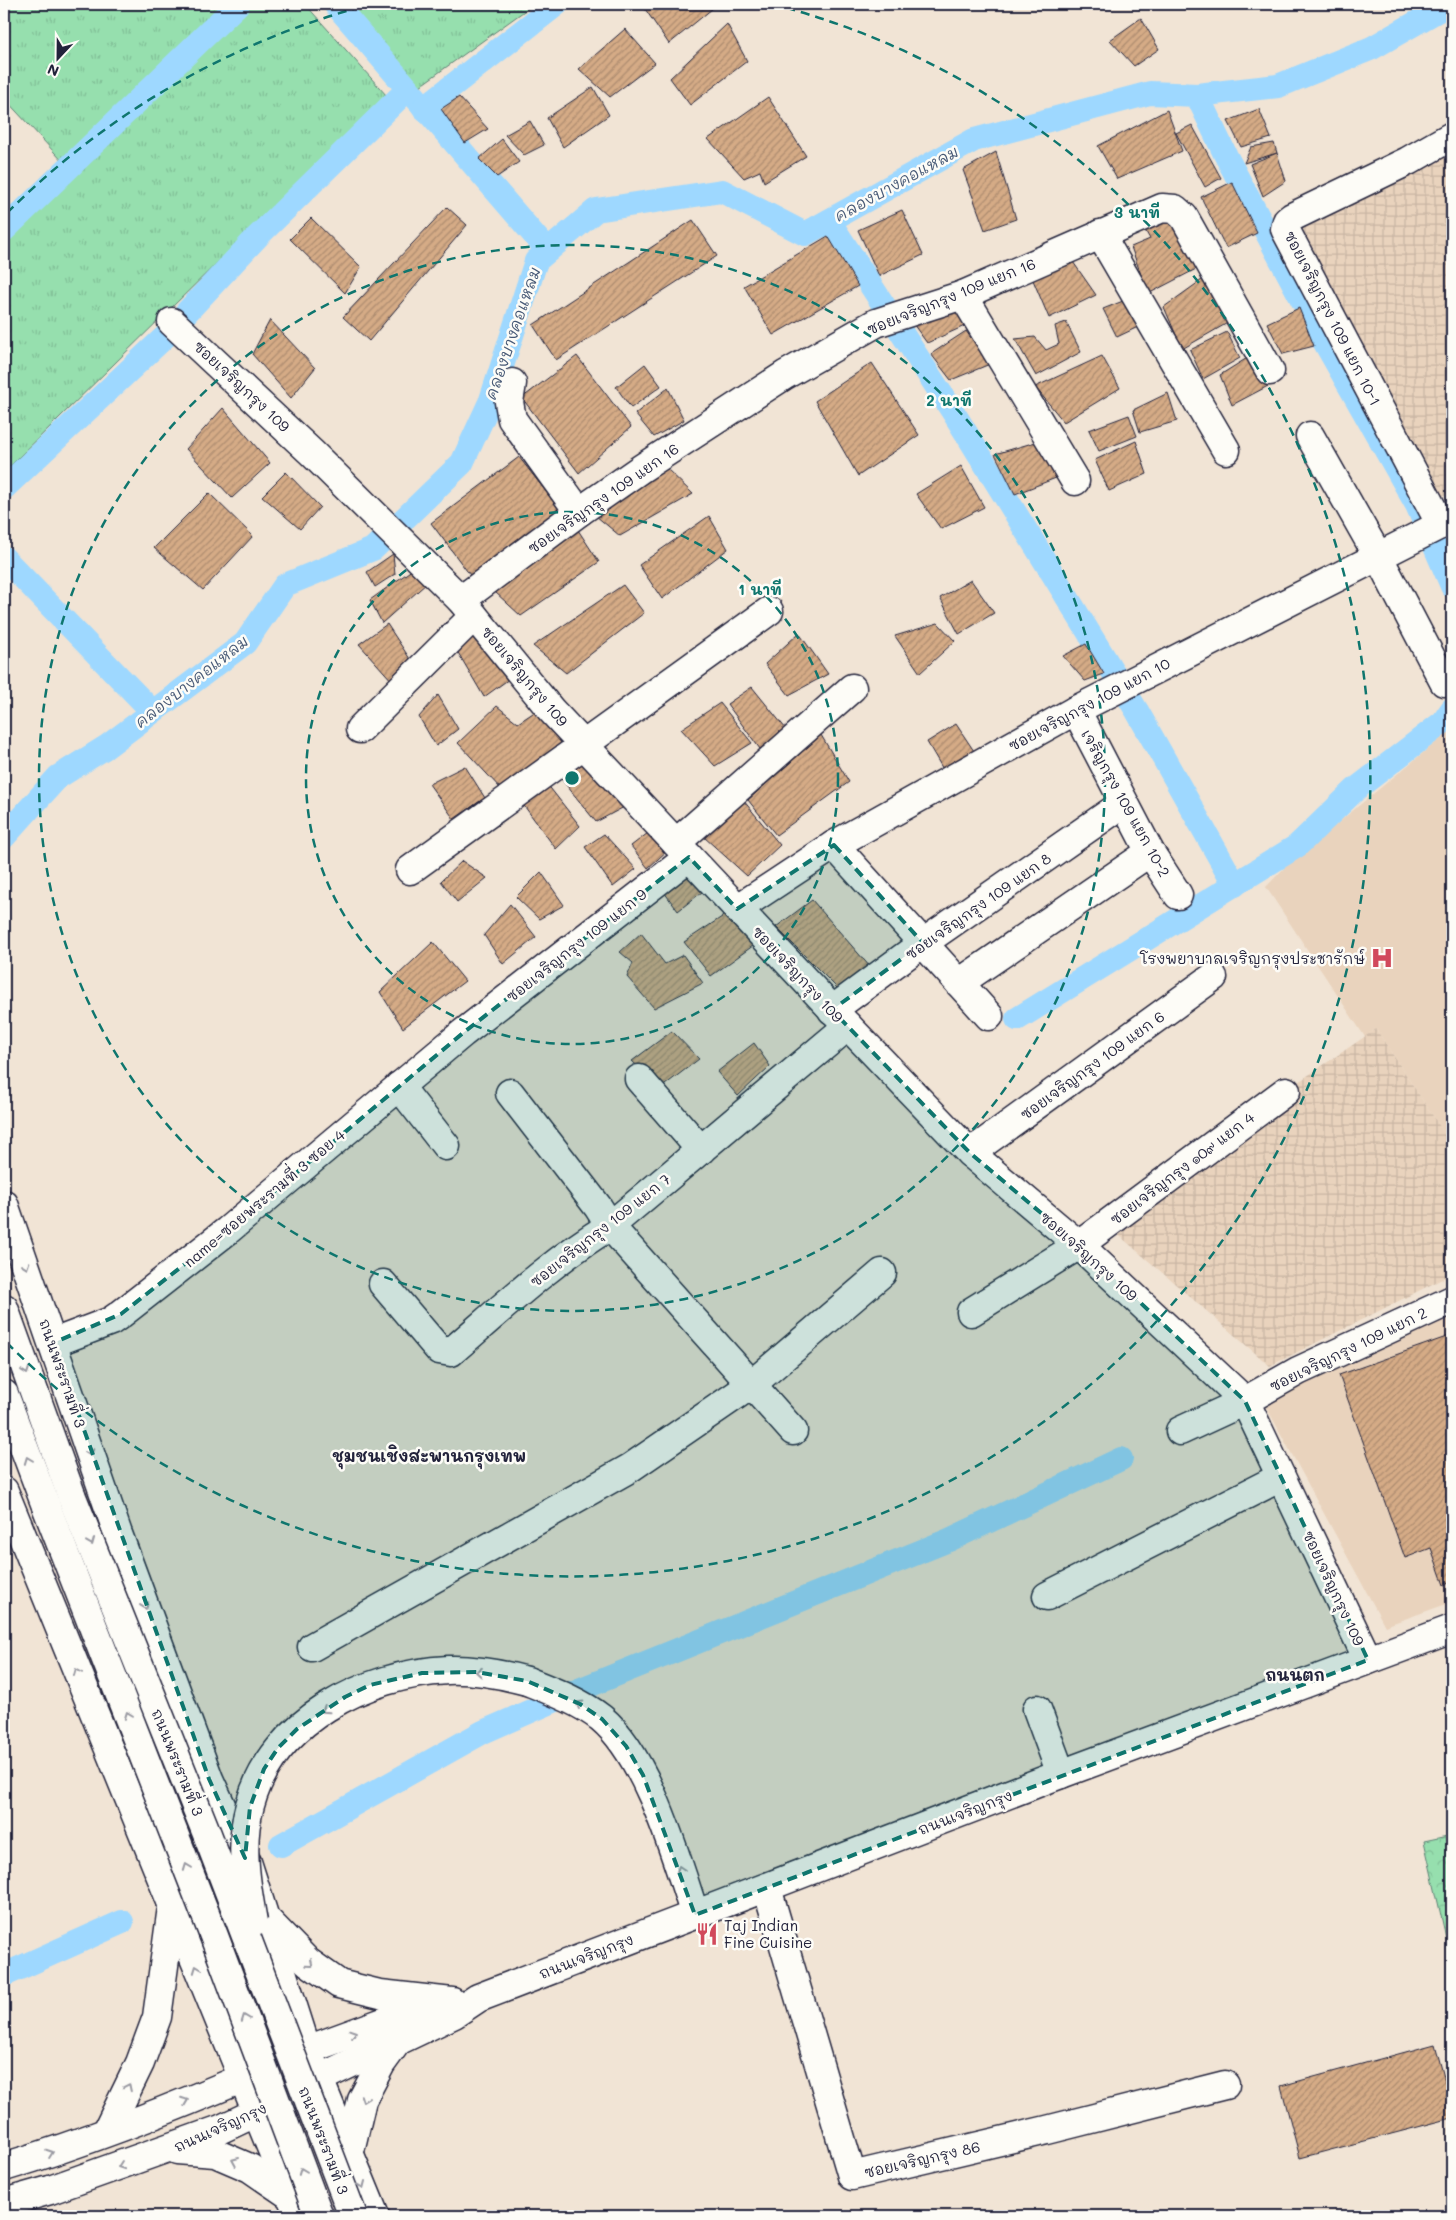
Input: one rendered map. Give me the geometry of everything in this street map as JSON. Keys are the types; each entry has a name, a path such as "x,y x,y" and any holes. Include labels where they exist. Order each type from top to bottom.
{"street":[{"name":"ซอยเจริญกรุง 109 แยก 10-1","path":"1437,527 1285,229 1287,221 1292,217 1408,161 1452,136"},
{"name":"ซอยเจริญกรุง 109 แยก 16","path":"360,729 468,608 578,512 785,375 876,323 963,295 1162,208 1174,209 1184,217 1270,371"},
{"path":"1100,234 1226,450"},
{"path":"963,295 1075,481"},
{"name":"ซอยเจริญกรุง 109","path":"172,322 389,528 468,608 551,710 840,1018 970,1153 1079,1245 1245,1401 1368,1660"},
{"path":"512,383 509,402 512,419 578,512"},
{"path":"1310,436 1378,556 1444,682"},
{"name":"ซอยเจริญกรุง 109 แยก 10","path":"737,909 834,845 1123,684 1437,527"},
{"path":"410,870 769,611"},
{"name":"ซอยเจริญกรุง 109 แยก 9","path":"463,1033 683,850 852,688"},
{"name":"เจริญกรุง 109 แยก 10-2","path":"1076,710 1150,852 1178,895"},
{"name":"ซอยเจริญกรุง 109 แยก 8","path":"840,1018 923,943 1124,803"},
{"path":"834,845 989,1016"},
{"path":"959,983 1150,852"},
{"name":"ซอยเจริญกรุง 109 แยก 6","path":"970,1153 1213,977"},
{"name":"ซอยเจริญกรุง 109 แยก 7","path":"383,1284 439,1350 450,1352 541,1275 585,1241 610,1226 701,1150 840,1018"},
{"name":"name=ซอยพระรามที่ 3 ซอย 4","path":"53,1343 111,1321 227,1231 463,1033"},
{"path":"639,1079 701,1150"},
{"path":"399,1086 446,1146"},
{"name":"ซอยเจริญกรุง ๑0๙ แยก 4","path":"971,1312 1079,1245 1286,1091"},
{"path":"510,1093 598,1207 610,1226 793,1430"},
{"name":"ถนนพระรามที่ 3","path":"4,1204 115,1524 210,1779 247,1862 307,2050 349,2155 376,2216"},
{"path":"312,1647 630,1468 751,1385 882,1273"},
{"name":"ซอยเจริญกรุง 109 แยก 2","path":"1180,1431 1245,1401 1298,1371 1452,1300"},
{"name":"ถนนพระรามที่ 3","path":"4,1308 72,1497 261,1974 353,2216"},
{"name":"ถนนพระรามที่ 3","path":"4,1394 214,1936 319,2216"},
{"path":"1047,1596 1281,1477"},
{"path":"4,1491 172,1903 255,2113 295,2206"},
{"name":"ถนนเจริญกรุง","path":"4,2167 45,2155 107,2132 242,2079 307,2050 400,2016 465,2000 767,1888 1061,1774 1452,1630"},
{"path":"261,1974 246,1876 245,1831 250,1807 264,1769 278,1748 297,1729 345,1697 370,1686 397,1678 448,1670 501,1674 527,1681 580,1704 602,1719 626,1746 643,1775 678,1863 695,1915"},
{"path":"1037,1709 1061,1774"},
{"path":"129,1798 147,1822 166,1836 190,1834 205,1821 210,1799 210,1779"},
{"name":"ซอยเจริญกรุง 86","path":"767,1888 852,2176 1047,2130 1224,2085"},
{"path":"107,2132 140,2063 157,2017 172,1903"},
{"path":"264,1917 308,1962 339,1984 380,1994 465,2000"},
{"name":"ถนนเจริญกรุง","path":"4,2203 50,2190 167,2150 221,2129 318,2079 454,2014 465,2000"},
{"path":"349,2155 362,2100 374,2076 397,2042"},
{"path":"167,2150 215,2153 250,2168 295,2206"}],"highlighted area":[{"path":"834,845 923,943 832,1010 970,1153 1079,1245 1245,1401 1368,1660 695,1915 643,1775 626,1746 602,1719 580,1704 527,1681 477,1672 422,1673 370,1685 345,1697 297,1729 278,1748 264,1769 250,1807 245,1858 209,1779 53,1343 121,1314 227,1231 463,1033 689,857 737,909"}],"shaded area":[{"path":"1452,146 1452,491 1437,499 1298,228"},
{"name":"โรงพยาบาลเจริญกรุงประชารักษ์","path":"1452,729 1452,1145 1376,1029 1365,1037 1266,887 1288,864"},
{"path":"1376,1029 1452,1145 1452,1274 1270,1366 1099,1218"},
{"path":"1452,1310 1452,1602 1385,1626 1263,1401"}],"green space":[{"path":"4,4 305,4 387,96 4,472 4,226 67,166 4,98"},
{"path":"343,4 534,4 420,86"},
{"path":"1452,1835 1452,1964 1424,1841"}],"building":[{"path":"646,4 718,4 669,44 643,6"},
{"path":"1141,18 1159,49 1134,66 1110,40"},
{"path":"727,24 747,61 690,105 670,78"},
{"path":"625,29 655,63 610,97 579,69"},
{"path":"593,87 609,115 563,147 547,118"},
{"path":"459,97 488,129 465,143 441,109"},
{"path":"768,97 806,156 764,182 760,171 744,178 708,139"},
{"path":"1259,109 1271,138 1241,147 1228,121"},
{"path":"1167,110 1182,151 1117,179 1098,146"},
{"path":"530,121 544,145 524,155 505,135"},
{"path":"1192,125 1221,178 1205,187 1176,133"},
{"path":"502,139 519,162 497,177 479,159"},
{"path":"1274,143 1277,153 1244,163 1251,147"},
{"path":"996,152 1016,219 985,230 963,170"},
{"path":"1277,153 1286,181 1263,196 1250,164"},
{"path":"1232,182 1257,233 1226,248 1201,197"},
{"path":"447,207 467,225 369,341 343,317"},
{"path":"1169,208 1200,267 1148,294 1131,247 1150,239 1138,218"},
{"path":"902,210 923,255 879,276 858,230"},
{"path":"311,218 361,267 345,293 290,239"},
{"path":"693,220 717,256 556,360 533,325"},
{"path":"828,236 858,286 773,335 744,286"},
{"path":"1071,259 1096,295 1049,318 1033,280"},
{"path":"1206,277 1231,321 1182,349 1164,307"},
{"path":"1128,299 1140,326 1117,337 1103,309"},
{"path":"957,303 969,324 927,343 908,317"},
{"path":"1299,308 1314,346 1283,354 1267,323"},
{"path":"270,320 315,368 291,398 252,354"},
{"path":"1066,322 1081,352 1036,376 1015,339 1035,337 1046,350 1059,344 1055,326"},
{"path":"966,331 990,364 951,380 931,354"},
{"path":"1227,332 1240,358 1203,379 1190,350"},
{"path":"1252,355 1268,386 1232,405 1220,375"},
{"path":"577,356 631,427 579,473 522,398"},
{"path":"1102,356 1120,388 1064,422 1035,387"},
{"path":"872,363 919,435 858,476 815,401"},
{"path":"645,364 661,386 631,408 616,387"},
{"path":"668,388 684,420 654,437 635,414"},
{"path":"1168,393 1177,421 1140,432 1133,410"},
{"path":"223,408 270,463 232,498 186,449"},
{"path":"1129,415 1137,436 1099,451 1089,430"},
{"path":"1046,439 1061,476 1015,494 995,454"},
{"path":"1136,441 1147,474 1109,491 1095,460"},
{"path":"519,457 565,516 476,583 431,523"},
{"path":"961,466 984,507 941,529 916,494"},
{"path":"665,467 693,494 620,536 596,516"},
{"path":"286,472 320,507 300,529 262,496"},
{"path":"209,493 253,536 203,590 154,548"},
{"path":"709,516 728,549 662,599 639,565"},
{"path":"578,530 599,562 521,616 495,592"},
{"path":"393,554 395,574 375,587 367,572"},
{"path":"413,569 427,583 382,623 370,600"},
{"path":"971,580 994,613 959,634 940,598"},
{"path":"623,585 644,613 566,673 533,646"},
{"path":"938,623 955,641 920,673 895,636"},
{"path":"387,624 410,659 393,682 359,644"},
{"path":"474,626 516,674 484,697 453,644"},
{"path":"799,633 828,674 789,695 765,664"},
{"path":"1086,644 1104,674 1085,681 1063,656"},
{"path":"752,687 786,729 760,749 727,704"},
{"path":"438,695 458,729 436,746 419,717"},
{"path":"720,703 752,743 715,766 681,729"},
{"path":"497,706 518,723 542,707 568,741 501,789 458,743"},
{"path":"956,724 974,751 944,771 927,742"},
{"path":"821,735 849,782 776,835 748,800"},
{"path":"584,754 626,806 596,822 555,771"},
{"path":"465,766 485,798 454,819 429,784"},
{"path":"547,784 580,826 556,849 522,803"},
{"path":"743,800 780,845 747,876 704,837"},
{"path":"652,830 668,850 648,868 631,846"},
{"path":"604,834 636,869 613,887 585,847"},
{"path":"462,861 487,878 457,902 441,881"},
{"path":"691,866 707,888 678,911 664,892"},
{"path":"541,872 564,905 539,919 516,897"},
{"path":"812,900 871,968 841,992 776,927"},
{"path":"510,904 536,937 503,964 484,935"},
{"path":"731,911 757,943 711,976 684,942"},
{"path":"641,933 665,964 683,955 703,983 654,1008 627,977 633,963 620,952"},
{"path":"433,942 465,981 403,1028 380,992"},
{"path":"672,1031 699,1059 661,1088 632,1061"},
{"path":"754,1043 770,1066 738,1096 717,1072"},
{"path":"1452,1335 1452,1582 1444,1585 1431,1548 1405,1558 1339,1375"},
{"path":"1435,2044 1452,2107 1452,2118 1300,2158 1281,2086"}],"waterway":[{"path":"4,230 238,4"},
{"path":"335,4 548,251"},
{"path":"424,108 557,4"},
{"name":"คลองบางคอแหลม","path":"4,837 58,777 106,747 245,643 285,585 373,549 462,463 491,400 536,261 596,210 722,191 805,234 974,140 1150,93 1197,95 1278,86 1372,48 1449,4"},
{"path":"186,313 258,236 408,89"},
{"path":"1197,95 1226,156 1324,341 1417,505 1452,586"},
{"path":"829,221 955,415 1137,711 1235,885"},
{"path":"4,488 169,333"},
{"path":"4,558 152,711"},
{"path":"1017,1019 1297,846 1356,789 1443,722 1452,709"},
{"path":"281,1845 483,1732 581,1689 949,1540 1121,1459"},
{"path":"4,1975 122,1922"}],"place":[{"name":"โรงพยาบาลเจริญกรุงประชารักษ์","path":"1382,958"},
{"name":"Taj Indian Fine Cuisine","path":"707,1934"}],"district":[{"name":"ชุมชนเชิงสะพานกรุงเทพ","path":"429,1455"},
{"name":"ถนนตก","path":"1295,1674"}]}
